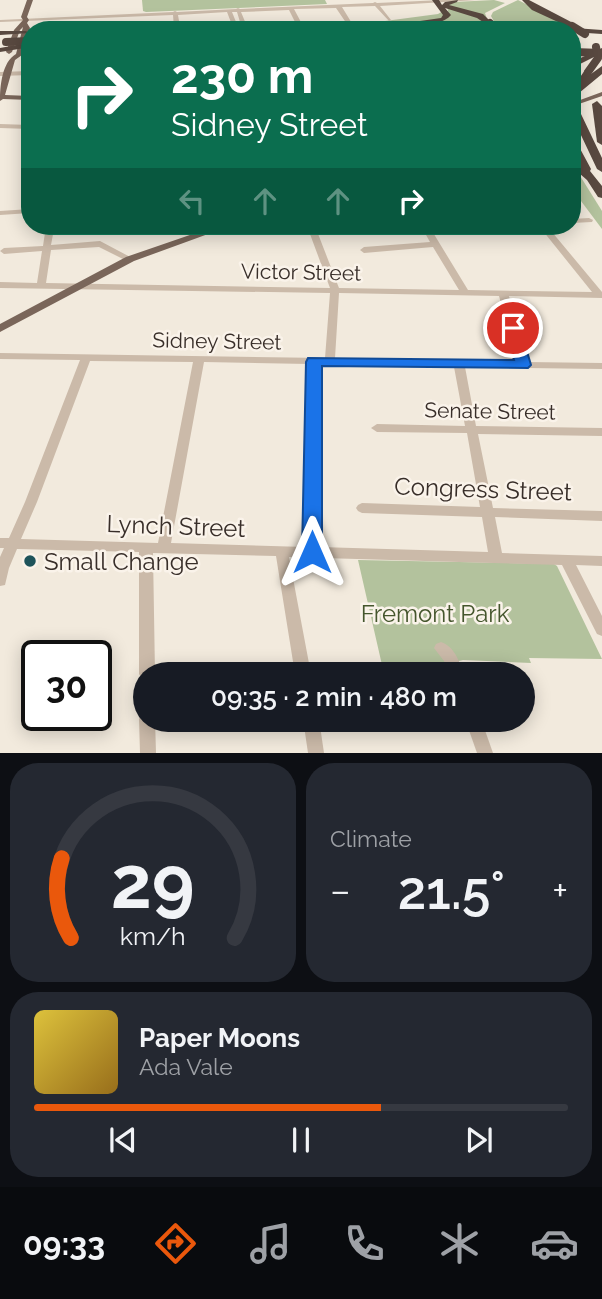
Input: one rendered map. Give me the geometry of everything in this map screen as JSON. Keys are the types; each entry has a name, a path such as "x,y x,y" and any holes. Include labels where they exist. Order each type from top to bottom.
{"highway":[{"path":"438,1 448,16 440,21"},
{"path":"456,1 445,6 480,16 485,21"},
{"path":"527,1 558,21"},
{"path":"581,30 602,32"},
{"path":"581,33 598,50 598,58 581,80"},
{"path":"581,42 598,50"},
{"path":"581,60 598,50"},
{"path":"581,95 587,82 602,69"},
{"path":"600,99 602,142"},
{"path":"581,127 602,169"},
{"path":"581,159 602,195"},
{"path":"581,168 591,177"}],"main road":[{"path":"25,21 30,0"},
{"path":"30,21 38,0"},
{"path":"11,47 0,98 21,98"},
{"path":"581,102 600,99"},
{"path":"0,329 130,259 188,235"}],"street":[{"path":"330,0 348,21"},
{"path":"54,21 65,17 115,15 138,10 175,12 474,0"},
{"path":"375,3 389,20"},
{"path":"290,7 297,21"},
{"path":"238,9 242,21"},
{"path":"229,10 233,21"},
{"path":"175,12 176,21"},
{"path":"114,21 115,15"},
{"path":"0,21 21,29"},
{"path":"0,126 21,127"},
{"path":"0,213 21,212"},
{"path":"581,220 589,220"},
{"path":"40,286 49,235"},
{"path":"314,235 335,290 330,362"},
{"path":"431,235 466,292"},
{"path":"551,235 601,295"},
{"path":"364,250 437,244"},
{"path":"4,251 107,245 130,259"},
{"name":"Victor Street","path":"0,285 601,295"},
{"path":"503,293 523,365"},
{"name":"Sidney Street","path":"0,356 602,366"},
{"path":"0,582 6,543 31,502 86,358"},
{"path":"164,548 199,360"},
{"path":"312,552 314,362"},
{"path":"459,364 496,558"},
{"name":"Senate Street","path":"377,429 602,432"},
{"name":"Congress Street","path":"362,508 602,516"},
{"name":"Lynch Street","path":"6,543 602,561"},
{"path":"146,548 147,662"},
{"path":"282,552 301,662"},
{"path":"566,559 602,630"},
{"path":"441,648 452,662"},
{"path":"148,732 148,753"},
{"path":"313,732 316,753"},
{"path":"478,732 485,753"}],"green space":[{"path":"142,0 325,0 327,4 146,12 143,11"},
{"path":"494,0 505,3 485,13 488,21 439,21 449,17 447,5 454,2"},
{"path":"518,0 559,21 494,21 491,16 493,12"},
{"path":"443,11 446,14 437,21 385,21 438,14"},
{"path":"581,177 602,211 602,229 581,201"},
{"name":"Fremont Park","path":"358,560 554,564 602,659 529,658 531,662 381,662"}],"place":[{"name":"Small Change","path":"30,561"}],"route":[{"path":"312,552 314,362 523,365 513,328"}]}
